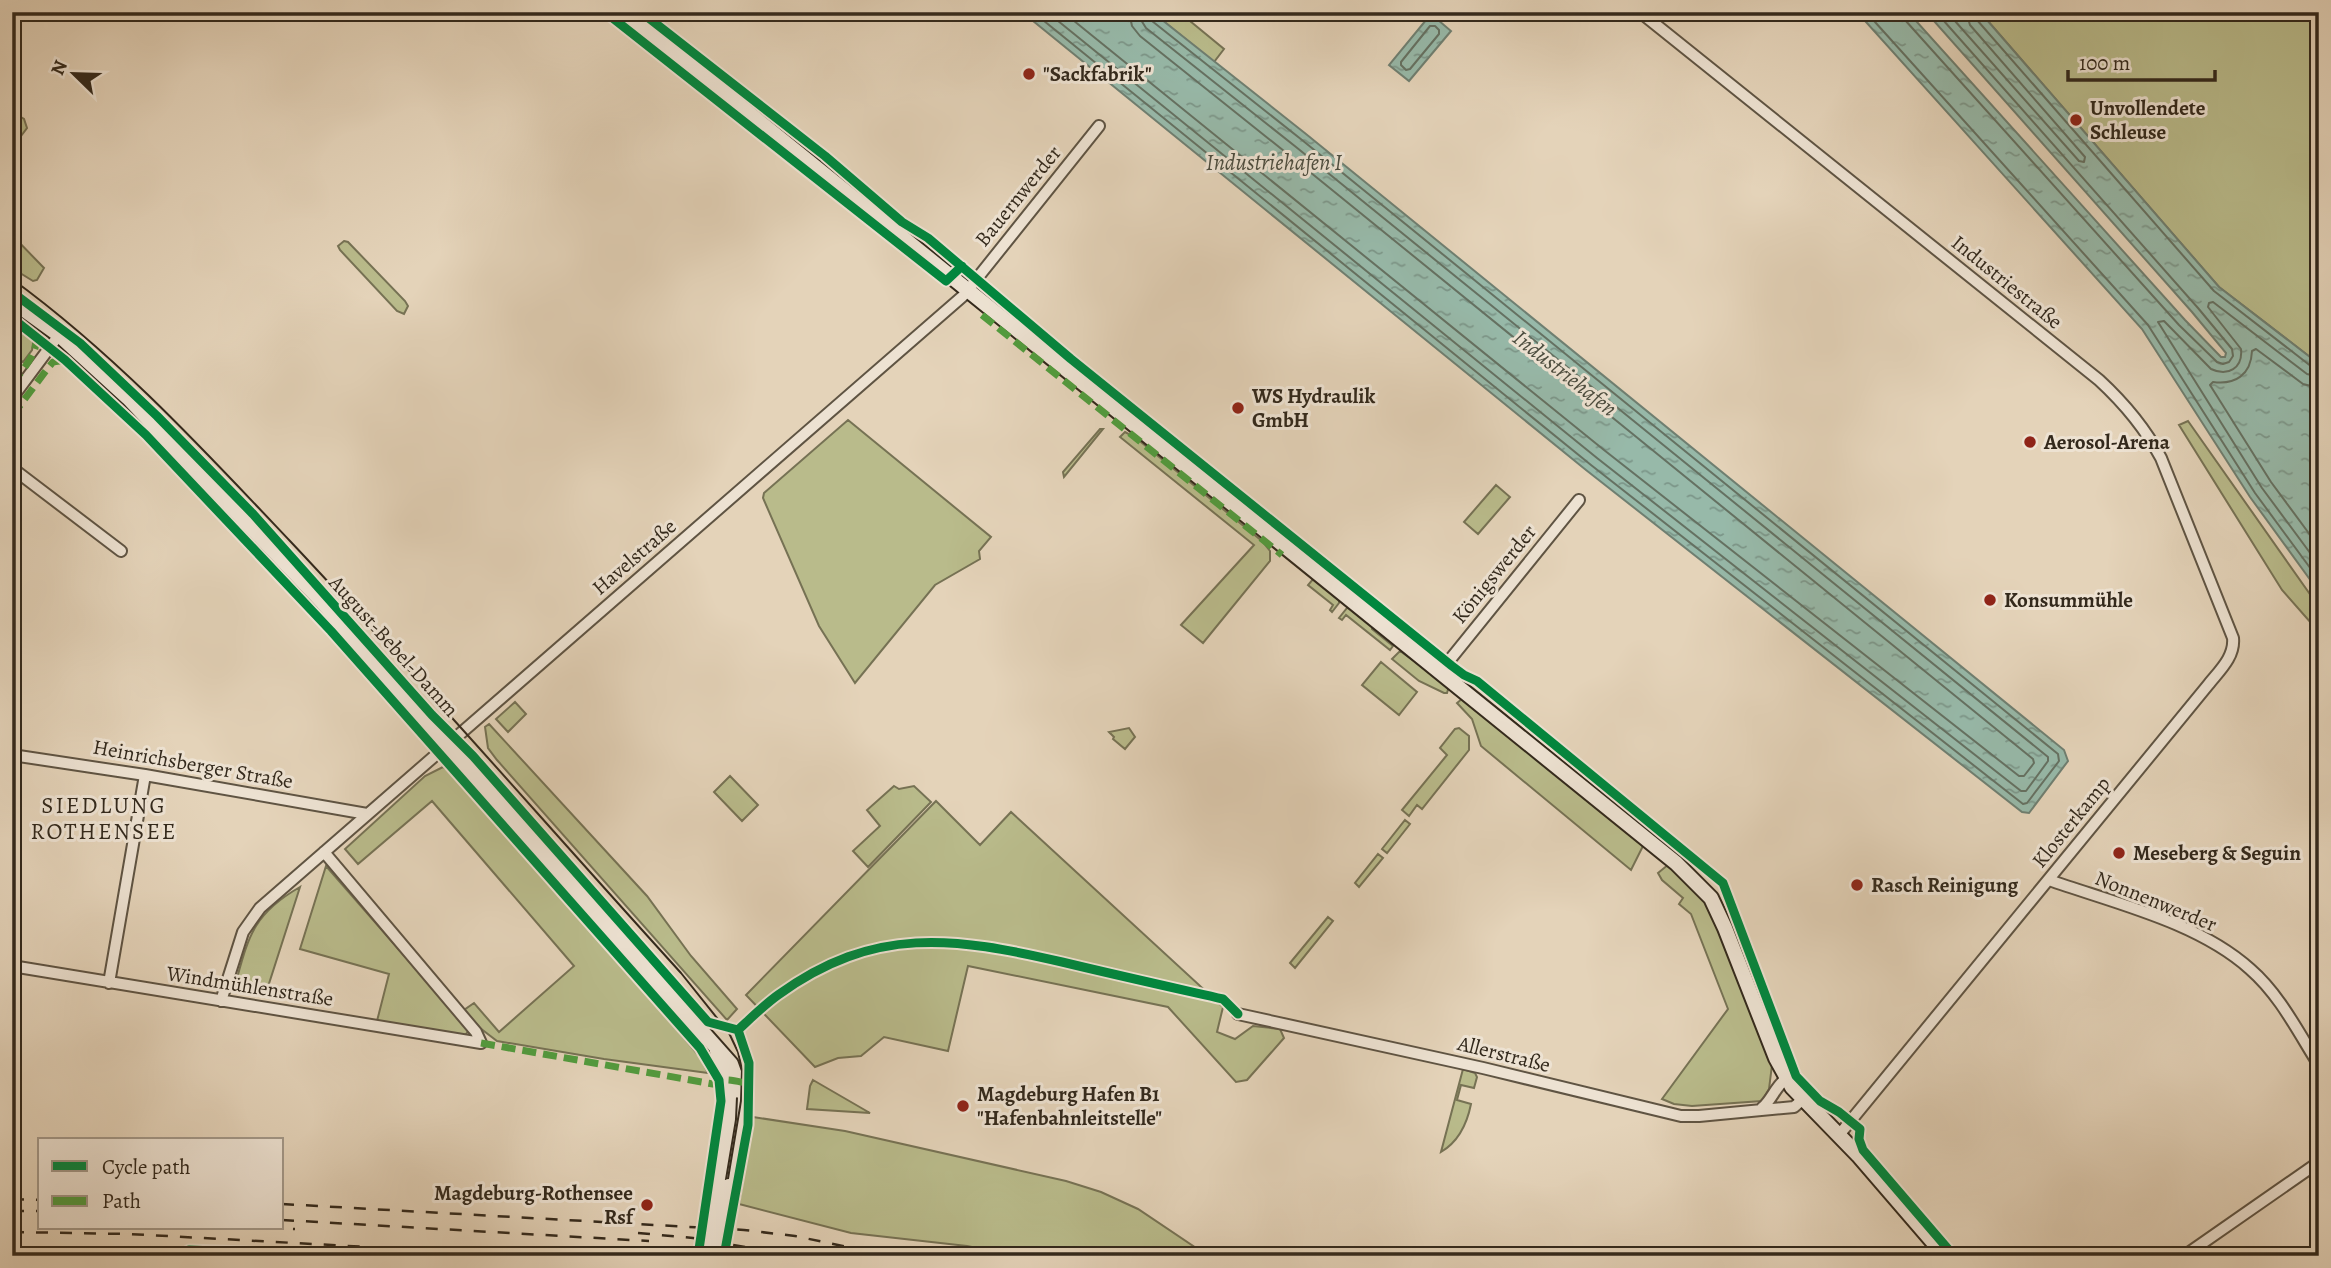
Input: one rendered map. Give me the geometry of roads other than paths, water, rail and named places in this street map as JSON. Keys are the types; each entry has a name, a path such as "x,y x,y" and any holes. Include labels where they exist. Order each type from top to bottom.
{"main road":[{"path":"624,12 1676,863 1711,898 1776,1058 1802,1100 1839,1135 1945,1256"},
{"name":"August-Bebel-Damm","path":"12,301 59,335 128,398 323,603 731,1064 734,1098"},
{"path":"705,1256 728,1119 734,1098"},
{"path":"718,1256 740,1121 734,1098"}],"street":[{"name":"Industriestraße","path":"1640,12 2067,354 2122,402 2161,458 2229,625 2234,646 2225,663"},
{"name":"Bauernwerder","path":"968,290 1099,126"},
{"name":"Havelstraße","path":"221,1001 241,937 249,922 268,900 968,290"},
{"path":"12,398 59,335"},
{"path":"12,468 121,551"},
{"name":"Königswerder","path":"1440,672 1578,500"},
{"name":"Klosterkamp","path":"1839,1135 2225,663"},
{"name":"Heinrichsberger Straße","path":"12,755 367,814"},
{"path":"109,983 145,775"},
{"name":"Windmühlenstraße","path":"12,966 481,1043 476,1032 324,852"},
{"name":"Nonnenwerder","path":"2049,880 2178,926 2236,958 2250,968 2273,994 2319,1065"},
{"name":"Allerstraße","path":"1238,1014 1483,1068 1681,1116 1794,1107 1802,1100"},
{"path":"1762,1108 1780,1082 1787,1078"},
{"path":"2184,1256 2319,1161"}],"water":[{"name":"Industriehafen I","path":"1022,12 1152,12 1306,134 2064,750 2068,761 2029,813 2022,812 1586,470"},
{"path":"1857,12 1908,12 2185,320 2221,357 2225,357 2226,353 2192,312 1926,12 1980,12 2219,287 2319,364 2319,592 2250,497 2142,329"},
{"path":"1431,14 1451,31 1409,81 1389,65"}],"tram line":[{"path":"12,279 87,338 122,370 257,506 389,648 681,973 729,1033 738,1052 742,1070 741,1101 715,1256"}],"railway":[{"path":"12,1199 38,1200"},
{"path":"284,1204 744,1230 795,1236 890,1256"},
{"path":"12,1211 38,1211"},
{"path":"284,1220 649,1241"},
{"path":"284,1229 295,1229"},
{"path":"12,1232 129,1234 534,1256"},
{"path":"638,1233 693,1238 798,1256"},
{"path":"634,1249 704,1256"},
{"path":"813,1250 840,1256"}],"place":[{"name":"\"Sackfabrik\"","path":"1029,74"},
{"name":"Unvollendete Schleuse","path":"2076,120"},
{"name":"WS Hydraulik GmbH","path":"1238,408"},
{"name":"Aerosol-Arena","path":"2030,442"},
{"name":"Konsummühle","path":"1990,600"},
{"name":"Meseberg & Seguin","path":"2119,853"},
{"name":"Rasch Reinigung","path":"1857,885"},
{"name":"Magdeburg Hafen B1 \"Hafenbahnleitstelle\"","path":"963,1106"},
{"name":"Magdeburg-Rothensee Rsf","path":"647,1205"}],"district":[{"name":"SIEDLUNG ROTHENSEE","path":"104,818"}],"water label":[{"name":"Industriehafen","path":"1565,373"}]}
